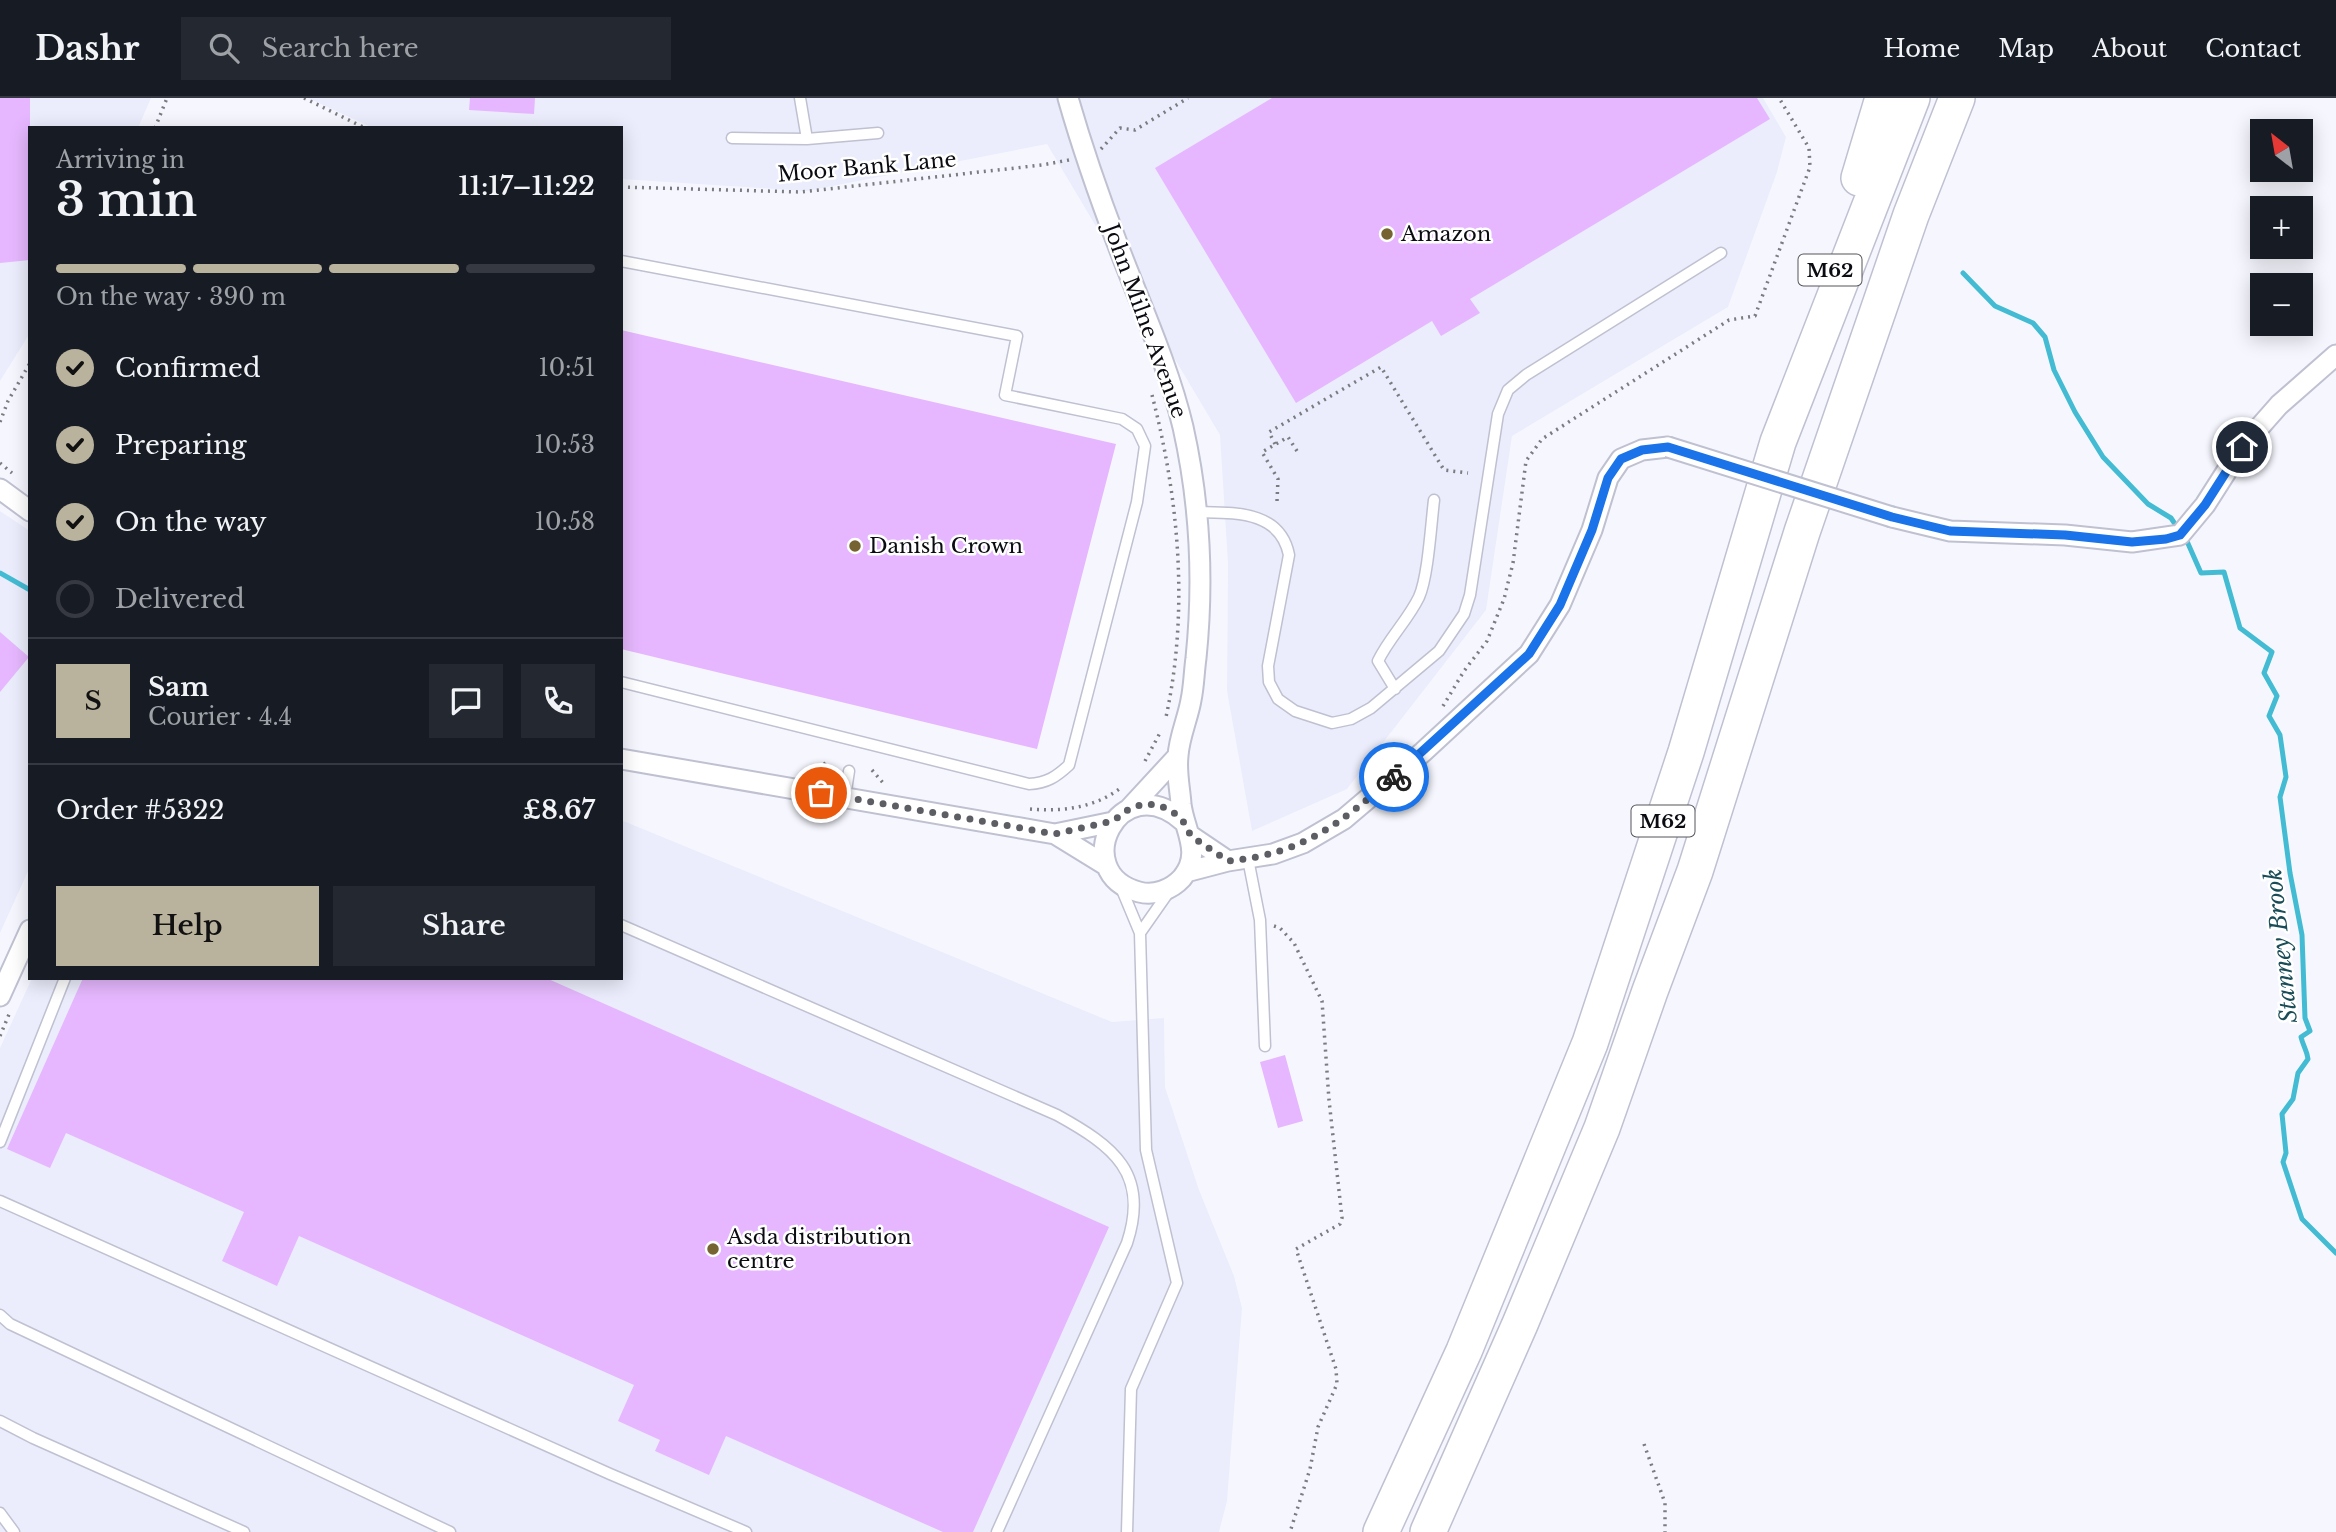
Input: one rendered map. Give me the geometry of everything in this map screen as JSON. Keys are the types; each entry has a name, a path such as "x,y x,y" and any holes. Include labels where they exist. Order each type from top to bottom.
{"highway":[{"name":"M62","path":"1381,1532 1464,1350 1590,1043 1686,752 1777,442 1883,98"},
{"name":"M62","path":"1777,442 1912,98"},
{"name":"M62","path":"1428,1532 1520,1324 1602,1128 1695,871 1802,532 1910,215 1957,98"}],"street":[{"name":"John Milne Avenue","path":"1068,98 1100,197 1151,326 1182,425 1196,497 1201,608 1191,699 1177,757 1187,828"},
{"path":"1055,834 1130,889 1144,893 1159,892 1179,879 1228,861 1273,854 1325,832 1344,819 1443,733 1529,654 1560,605 1592,530 1608,478 1621,459 1642,450 1668,447 1892,517 1950,531 2065,535 2132,542 2166,539 2180,535 2205,505 2242,447 2279,405 2336,355"},
{"path":"0,489 28,510"},
{"name":"John Milne Avenue","path":"1129,809 1177,757"},
{"path":"623,759 1055,834 1113,821 1129,809 1143,804 1158,805 1172,811 1187,828 1228,861"},
{"path":"1113,821 1104,843 1113,874"},
{"path":"1179,879 1191,861 1193,848 1187,828"},
{"path":"0,996 28,934"}],"lane":[{"path":"800,98 807,139"},
{"path":"732,138 807,139 878,133"},
{"path":"1197,512 1259,517 1278,532 1287,545 1289,555 1268,666 1269,682 1278,699 1295,711 1332,723 1352,719 1371,708 1438,652 1464,614 1470,595 1498,414 1508,390 1526,375 1721,253"},
{"path":"623,261 1017,336 1006,395 1122,419 1137,429 1145,446 1137,502 1069,765 1044,783 1029,784 623,682"},
{"path":"1395,689 1378,661 1386,643 1412,611 1420,594 1434,500"},
{"path":"845,797 849,771"},
{"path":"1248,859 1260,920 1265,1046"},
{"path":"1113,874 1140,933 1146,1150 1177,1283 1131,1389 1127,1532"},
{"path":"1140,933 1179,879"},
{"path":"623,926 1057,1115 1094,1136 1128,1174 1135,1197 1135,1219 1127,1242 997,1532"},
{"path":"0,1142 64,980"},
{"path":"0,1201 610,1474 746,1532"},
{"path":"0,1315 10,1324 450,1532"},
{"path":"0,1420 33,1438 244,1532"},
{"path":"0,1513 15,1532"}],"path":[{"path":"156,126 167,98"},
{"path":"304,98 361,126"},
{"path":"1099,152 1120,128 1135,130 1188,98"},
{"path":"1443,733 1440,712 1464,671 1487,641 1504,599 1513,563 1526,461 1542,439 1729,320 1755,316 1810,167 1809,148 1779,98"},
{"name":"Moor Bank Lane","path":"623,187 801,192 1074,160"},
{"path":"0,422 8,401 28,366"},
{"path":"1275,444 1269,432 1381,367 1444,470 1468,473"},
{"path":"1276,502 1278,479 1262,452 1289,437 1297,451"},
{"path":"806,771 814,772 828,760"},
{"path":"872,770 879,781 891,785"},
{"path":"1023,808 1049,810 1080,807 1108,797 1126,783"},
{"path":"1260,920 1280,928 1294,943 1322,1001 1329,1100 1342,1218 1340,1224 1296,1249 1336,1370 1337,1384 1318,1427 1310,1469 1290,1532"},
{"path":"1644,1444 1665,1503 1665,1532"}],"shaded area":[{"path":"0,98 151,98 139,126 28,126 28,336 0,381"},
{"path":"308,98 1763,98 1786,137 1777,172 1728,307 1512,436 1486,610 1347,789 1252,831 1227,691 1228,564 1220,435 1047,144 807,191 623,179 623,126 369,126"},
{"path":"0,511 28,530 28,871 0,933"},
{"path":"623,821 1112,1022 1164,1018 1165,1087 1199,1190 1234,1276 1242,1308 1227,1501 1219,1532 0,1532 0,1048 31,980 623,980"}],"building":[{"path":"0,98 30,98 28,260 0,263"},
{"path":"470,98 535,98 534,114 469,110"},
{"name":"Amazon","path":"1272,98 1757,98 1770,119 1470,299 1480,313 1441,336 1432,321 1296,403 1155,168"},
{"name":"Danish Crown","path":"623,330 1116,444 1037,749 623,649"},
{"path":"0,632 28,658 0,692"},
{"name":"Asda distribution centre","path":"82,980 551,980 1109,1227 973,1532 943,1532 726,1436 709,1475 655,1451 660,1440 618,1421 634,1385 299,1236 277,1286 222,1261 244,1212 66,1133 50,1168 7,1149"},
{"path":"1285,1055 1303,1121 1278,1128 1260,1062"}],"waterway":[{"name":"Stanney Brook","path":"1963,273 1995,306 2033,323 2045,337 2054,370 2075,412 2103,457 2148,504 2171,518 2177,527"},
{"name":"Stanney Brook","path":"2186,539 2201,573 2224,572 2240,628 2272,652 2264,673 2277,696 2269,716 2280,735 2286,777 2280,797 2302,935 2305,1018 2310,1031 2301,1037 2308,1059 2298,1073 2293,1099 2282,1114 2286,1153 2283,1162 2302,1219 2336,1253"},
{"path":"0,573 28,589"}],"way so far":[{"path":"821,793 1055,834 1113,821 1120,814 1143,804 1158,805 1172,811 1183,821 1191,836 1228,861 1273,854 1325,832 1394,777"}],"place":[{"name":"Amazon","path":"1387,234"},
{"name":"Danish Crown","path":"855,546"},
{"name":"Asda distribution centre","path":"713,1249"}],"route":[{"path":"1394,777 1529,654 1560,605 1592,530 1608,478 1621,459 1642,450 1668,447 1892,517 1950,531 2065,535 2132,542 2180,535 2205,505 2242,447"}]}
